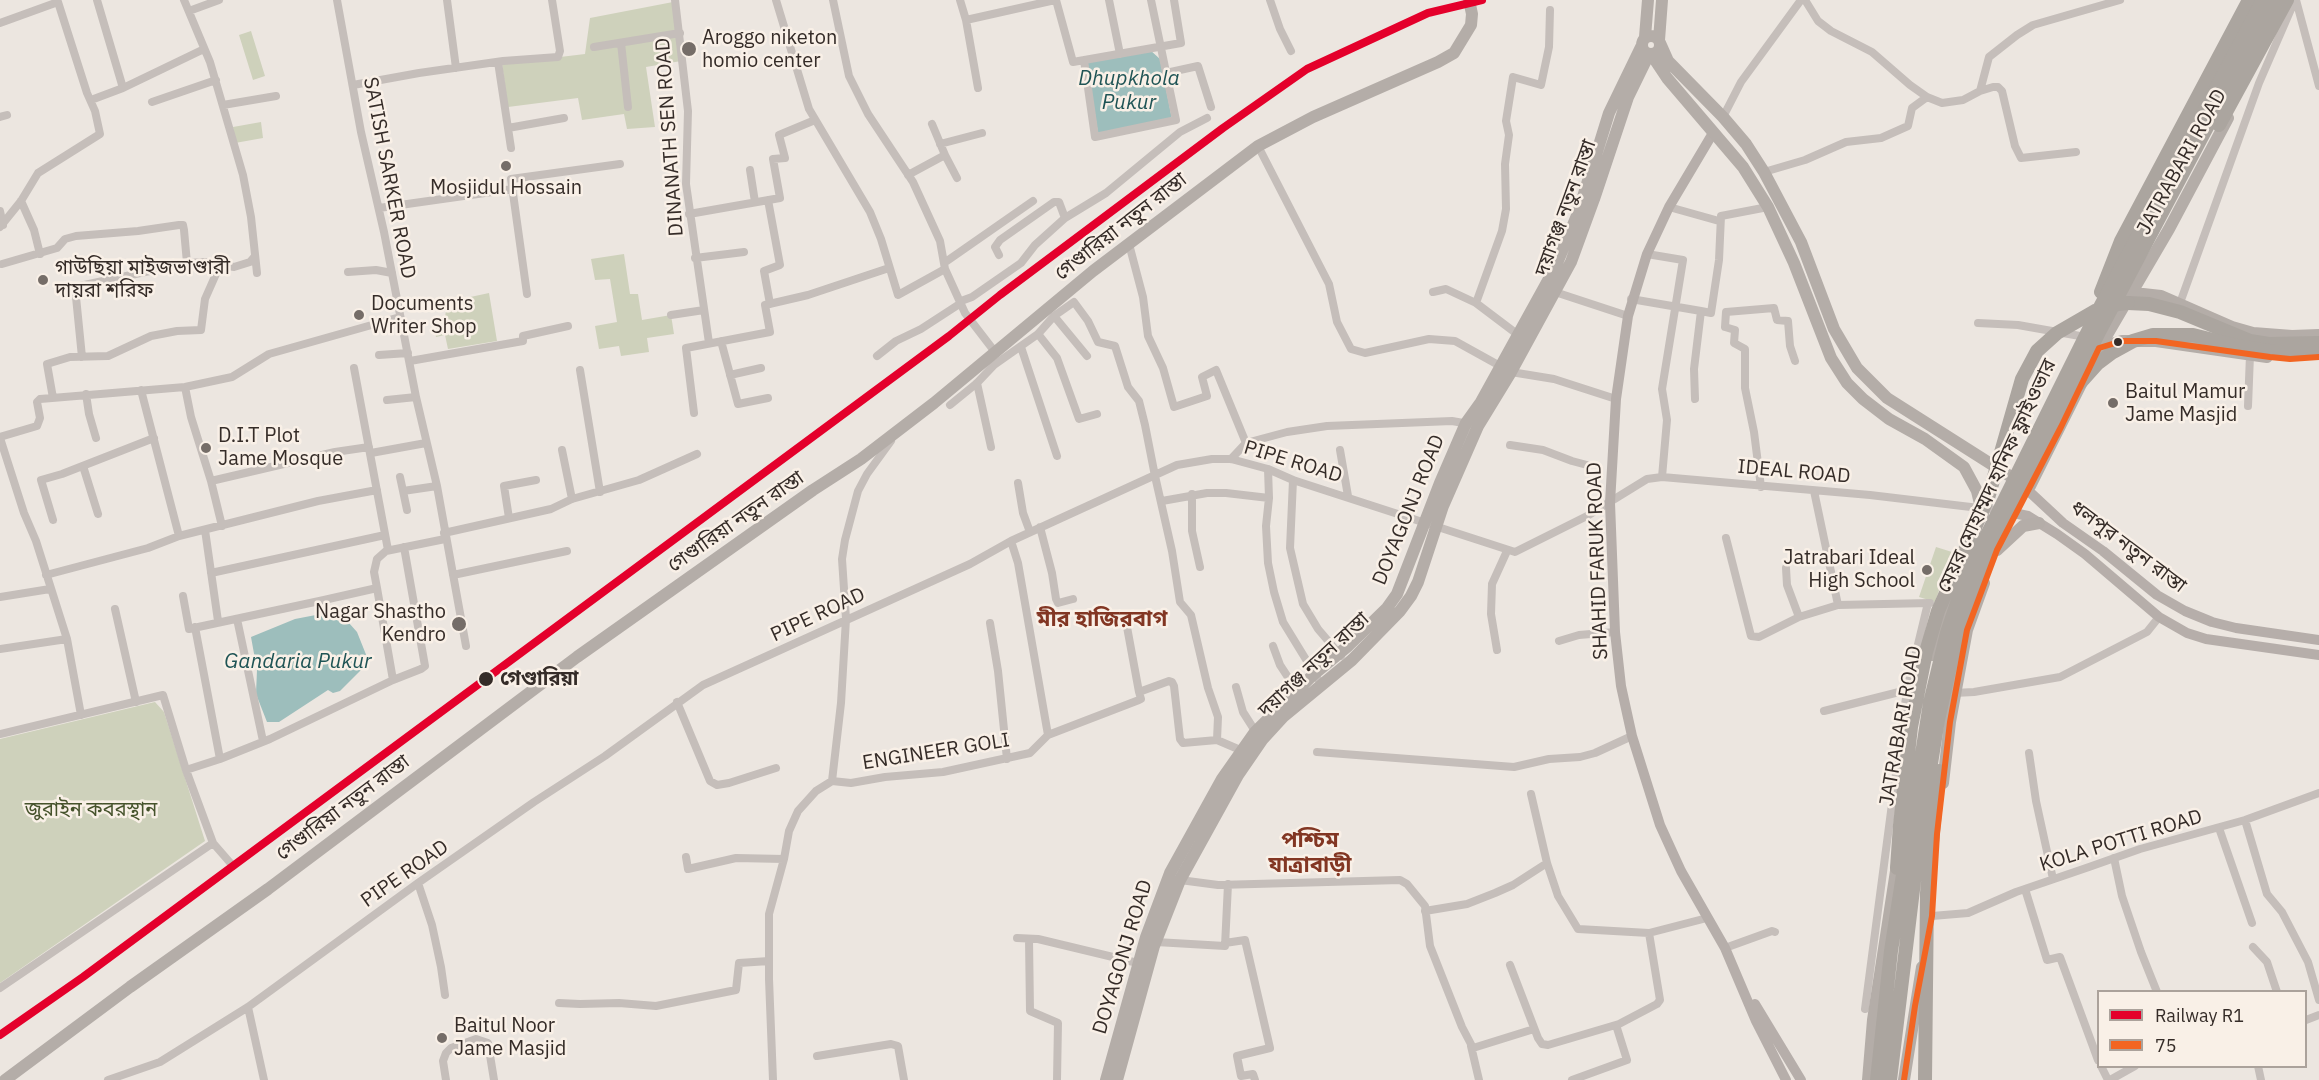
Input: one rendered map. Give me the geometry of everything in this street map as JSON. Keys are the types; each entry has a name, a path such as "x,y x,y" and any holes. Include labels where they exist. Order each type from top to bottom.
{"highway":[{"path":"2100,295 2121,241 2249,0"},
{"name":"মেয়র মোহাম্মদ হানিফ ফ্লাইওভার","path":"1870,1079 1879,1050 1891,951 1930,702 1947,633 1958,600 1978,554 2098,311 2263,0"},
{"name":"মেয়র মোহাম্মদ হানিফ ফ্লাইওভার","path":"1891,1076 1920,832 1938,720 1959,630 1993,547 2067,398 2101,340 2274,0"},
{"path":"2101,340 2114,312 2292,0"},
{"path":"1891,951 1901,814 1914,709 1926,652 1938,612 1988,498 2022,379 2037,351 2057,333 2081,317 2109,306 2128,303 2149,304 2180,312 2250,341 2269,344 2319,343"},
{"name":"মেয়র মোহাম্মদ হানিফ ফ্লাইওভার","path":"2067,398 2097,364 2113,352 2133,341 2153,335 2193,335 2236,346 2275,352 2319,352"},
{"path":"1926,1080 1929,864 1946,713 1959,630"}],"main road":[{"name":"গেণ্ডারিয়া নতুন রাস্তা","path":"5,1080 130,987 243,908 577,657 813,490 861,459 1093,271 1258,146 1313,117 1438,62 1454,52 1471,25 1469,0"},
{"path":"1530,326 1578,213 1609,113 1647,48 1648,0"},
{"path":"1647,48 1658,51 1662,0"},
{"name":"JATRABARI ROAD","path":"1870,1079 1873,1020 1918,717 1935,646 1950,602 1985,529 2013,478 2100,295 2256,0"},
{"name":"JATRABARI ROAD","path":"1904,1080 1932,916 1937,834 1954,693 1970,620 1997,550 2101,340 2255,80 2292,0"},
{"path":"1659,42 1668,61 1724,117 1746,144 1764,172 1801,242 1834,329 1857,368 1887,398 2013,478"},
{"path":"1647,48 1660,69 1743,167 1768,207 1794,263 1831,358 1847,382 1863,399 1890,419 1925,438 1960,463 1969,474 1982,509 1985,529"},
{"name":"দয়াগঞ্জ নতুন রাস্তা","path":"1117,1080 1144,965 1156,942 1180,880 1246,753 1259,736 1300,695 1400,611 1411,596 1418,582 1431,524 1472,424 1530,326 1556,292 1571,262 1628,97 1641,72 1647,48"},
{"path":"1641,72 1650,67 1660,69"},
{"path":"1713,133 1724,117"},
{"name":"SHAHID FARUK ROAD","path":"1713,133 1669,207 1647,254 1631,299 1616,399 1611,503 1615,632 1621,686 1632,736 1660,825 1681,871 1725,948 1756,1021 1786,1080"},
{"path":"1750,179 1764,172"},
{"path":"2100,295 2132,291 2162,296 2232,327 2253,333 2292,336 2319,335"},
{"path":"2091,326 2099,329 2101,340 2092,350 2084,348 2082,333 2091,326"},
{"path":"2101,340 2156,341 2290,359 2319,357"},
{"path":"1960,463 1969,450"},
{"name":"ধলপুর নতুন রাস্তা","path":"2013,478 2029,489 2063,523 2103,551 2160,597 2194,616 2236,628 2319,640"},
{"name":"ধলপুর নতুন রাস্তা","path":"1996,510 2016,513 2039,523 2085,554 2155,614 2180,630 2206,639 2319,655"},
{"path":"1997,550 2023,526 2039,523"},
{"path":"2155,614 2160,597"},
{"name":"DOYAGONJ ROAD","path":"1106,1080 1144,965 1149,928 1170,873 1205,808 1246,753"},
{"name":"SHAHID FARUK ROAD","path":"1742,984 1801,1080"}],"street":[{"path":"97,0 123,88"},
{"path":"184,0 216,80 245,186 257,273"},
{"path":"189,11 219,0"},
{"name":"SATISH SARKER ROAD","path":"337,0 362,132 436,486 466,646"},
{"path":"447,0 456,68"},
{"path":"353,85 498,62 558,57 560,55 552,0"},
{"name":"DINANATH SEN ROAD","path":"675,0 688,119 686,184 689,214 710,343"},
{"path":"776,0 809,109 870,212 898,295 945,266 1033,201"},
{"path":"833,0 849,76 868,114 908,175 940,242 945,266 965,314 995,352"},
{"path":"960,0 966,20 978,88"},
{"path":"966,20 1056,0 1073,62 1181,43 1174,0"},
{"path":"1109,0 1120,54"},
{"path":"1084,60 1095,137 1176,120 1151,0"},
{"path":"1270,0 1291,51"},
{"path":"1724,117 1741,82 1801,0"},
{"path":"1805,0 1818,21 1831,31 1872,52 1927,97 1942,103 1953,102 1963,100 1980,91 1998,87 2002,91 2015,146 2021,158 2076,152"},
{"path":"1980,91 1989,57 2017,35 2033,25 2120,0"},
{"path":"2292,0 2319,86"},
{"path":"0,22 58,2 97,119 99,136 38,173 2,226"},
{"path":"1476,303 1502,231 1506,209 1505,164 1509,135 1506,121 1513,77 1540,84 1549,47 1550,10"},
{"path":"594,47 680,33"},
{"path":"621,43 628,107"},
{"path":"91,100 123,88 204,49"},
{"path":"498,62 511,148"},
{"path":"1166,73 1198,66 1211,107"},
{"path":"152,102 216,80"},
{"path":"2180,303 2255,80"},
{"path":"223,105 276,96"},
{"path":"1764,172 1805,160 1846,142 1881,138 1908,126 1912,108 1927,97"},
{"path":"508,128 564,118"},
{"path":"877,356 896,341 921,329 1021,263 1035,245 1065,219 1106,193 1180,132 1207,118"},
{"path":"689,214 780,198 773,159 785,158 779,135 815,120"},
{"path":"932,124 957,178"},
{"path":"940,144 982,133"},
{"path":"1258,146 1329,284 1337,322 1351,349 1365,353 1430,339 1455,341 1506,370 1554,379 1616,399"},
{"path":"908,175 945,155"},
{"path":"527,294 511,179 620,164"},
{"path":"750,170 755,202"},
{"path":"379,208 513,189"},
{"path":"768,200 780,265 764,271 770,304"},
{"path":"21,201 34,230 40,254"},
{"path":"999,255 995,247 1000,240 1054,202 1059,202 1065,219"},
{"path":"1669,207 1719,221"},
{"path":"1711,312 1719,260 1721,216 1768,207"},
{"path":"0,212 2,226"},
{"path":"2,264 57,248 65,239 76,236 178,225 183,225 187,263"},
{"path":"1130,244 1143,297 1149,336 1163,368 1174,407 1207,396 1202,377 1216,370 1246,443"},
{"path":"695,258 744,252"},
{"path":"1647,254 1683,260 1662,389 1667,420 1662,477"},
{"path":"82,357 75,287 187,263 206,262 234,267 250,262 255,256"},
{"path":"53,398 47,364 70,357 108,356 151,336 177,331 200,330 205,299 220,265"},
{"path":"694,413 687,348 770,332 765,305 808,295 889,267"},
{"path":"348,272 376,270 392,273"},
{"path":"1433,292 1446,289 1476,303 1523,338"},
{"path":"1556,292 1628,316"},
{"path":"1631,299 1674,308 1711,312 1774,308 1777,320 1788,321 1790,346 1795,361"},
{"path":"950,405 994,365 1038,334 1054,316 1074,302 1088,321 1098,342 1115,346 1128,387 1138,400 1145,425 1172,551 1180,602 1191,615 1208,688 1218,717 1217,740"},
{"path":"671,315 704,309"},
{"path":"1695,399 1694,369 1701,311"},
{"path":"1726,312 1725,327 1735,330 1734,343 1745,349 1745,388 1754,432 1761,487"},
{"path":"1054,316 1087,356"},
{"path":"81,715 67,639 0,438 37,426 40,418 38,400 185,387 232,377 269,354 400,317"},
{"path":"1978,323 2018,325 2082,333"},
{"path":"379,355 409,357 523,341 523,336 568,326"},
{"path":"1038,334 1057,358 1079,419 1097,414"},
{"path":"721,341 738,404 768,398"},
{"path":"1021,346 1057,456"},
{"path":"2248,406 2250,355"},
{"path":"354,368 388,550"},
{"path":"730,375 761,368"},
{"path":"580,370 600,492"},
{"path":"976,383 991,447"},
{"path":"185,387 199,448 211,481 222,526"},
{"path":"141,390 179,536"},
{"path":"86,394 88,414 96,438"},
{"path":"387,400 417,396"},
{"path":"1231,459 1246,443 1287,432 1327,426 1452,421 1472,424"},
{"path":"773,1080 769,914 789,831 798,811 816,791 832,781 841,703 846,619 842,559 849,519 867,474 902,428"},
{"path":"53,520 41,480 154,438"},
{"path":"211,481 335,452 426,443"},
{"path":"1510,445 1543,450 1587,465"},
{"path":"562,450 572,499"},
{"path":"1340,450 1348,496"},
{"path":"393,680 374,572 377,559 388,550 404,548 550,508 572,499 648,477 697,454"},
{"name":"PIPE ROAD","path":"108,1080 160,1062 248,1007 418,884 534,802 605,756 703,685 970,564 1040,527 1177,465 1212,459 1231,459 1348,496 1507,551"},
{"path":"82,466 98,514"},
{"path":"1268,470 1269,498 1266,526 1268,563 1274,592 1283,622 1318,679"},
{"path":"400,477 407,510"},
{"name":"IDEAL ROAD","path":"1611,503 1647,479 1662,477 1870,495 1996,510"},
{"path":"509,518 504,486 536,480"},
{"path":"1293,480 1290,548 1303,604 1318,629 1343,659"},
{"path":"1018,483 1023,513 1030,532"},
{"path":"403,491 436,486"},
{"path":"46,575 148,548 179,536 318,501 377,489"},
{"path":"1814,491 1838,605"},
{"path":"1161,501 1192,494 1226,493 1269,498"},
{"path":"1192,494 1192,531 1200,567"},
{"path":"1497,650 1491,614 1492,584 1507,551 1521,551 1611,503"},
{"path":"1040,527 1056,599 1058,603 1073,599"},
{"path":"204,530 218,621"},
{"path":"211,573 384,535"},
{"path":"1726,538 1751,636 1759,636 1799,616 1838,605 1950,602"},
{"path":"1011,541 1018,563 1048,735"},
{"path":"186,770 263,741 425,666 404,548"},
{"path":"453,575 567,551"},
{"path":"1786,568 1787,585 1799,616"},
{"path":"183,596 189,628 377,588"},
{"path":"0,597 50,589"},
{"path":"1865,1009 1907,690 1928,603"},
{"path":"116,609 136,702"},
{"path":"1954,693 1974,692 2061,677 2147,632 2155,614"},
{"path":"237,619 263,741"},
{"path":"990,623 998,671 1007,759"},
{"path":"195,627 220,759"},
{"path":"1127,627 1139,692"},
{"path":"1559,641 1579,635 1615,632"},
{"path":"0,649 67,639"},
{"path":"1273,646 1280,665 1300,695"},
{"name":"ENGINEER GOLI","path":"832,781 850,783 885,777 943,772 1030,753 1048,735 1139,700 1141,699 1139,692 1169,681 1172,682 1180,739 1183,743 1217,740 1246,753"},
{"path":"1236,687 1243,712 1259,736"},
{"path":"1824,711 1907,690"},
{"path":"0,734 163,695 186,770 213,843 233,866"},
{"path":"677,702 710,781 717,785 729,783 776,768"},
{"path":"1317,752 1514,767 1549,759 1580,757 1595,753 1632,736"},
{"path":"2029,753 2036,801 2053,879"},
{"name":"KOLA POTTI ROAD","path":"1932,916 1968,913 2025,889 2114,858 2245,820 2319,793"},
{"path":"1532,794 1547,863 1558,896 1578,929 1649,933 1707,918"},
{"path":"2245,820 2267,894 2282,912 2307,962 2319,1000"},
{"path":"2219,828 2252,922"},
{"path":"0,988 213,843"},
{"path":"686,857 688,869 736,858 784,859"},
{"path":"2114,858 2122,896 2156,990"},
{"path":"1425,911 1467,904 1495,893 1513,885 1547,863"},
{"path":"1180,880 1228,884 1400,880 1415,892 1425,906 1430,946 1471,1046 1479,1080"},
{"path":"418,884 432,925 445,995"},
{"path":"1225,943 1228,884"},
{"path":"2025,889 2047,960 2060,957 2097,1057"},
{"path":"1725,948 1772,931 1775,932"},
{"path":"1510,965 1534,1029 1542,1044 1548,1045 1616,1025 1660,1000 1649,933"},
{"path":"1017,938 1038,939 1144,965"},
{"path":"1029,939 1030,1011 1058,1023 1057,1080"},
{"path":"1156,942 1225,946 1225,943 1245,940 1270,1048 1237,1056 1240,1076 1253,1074 1256,1080"},
{"path":"2253,947 2267,962 2276,990"},
{"path":"559,1003 619,1003 656,1006 736,990 739,963 769,961"},
{"path":"248,1007 264,1080"},
{"path":"1572,1080 1627,1060 1616,1025"},
{"path":"1471,1046 1473,1048 1483,1046 1534,1029"},
{"path":"446,1080 443,1060 451,1048 476,1039 486,1041 494,1080"},
{"path":"817,1056 891,1044 898,1046 904,1080"},
{"path":"2109,1080 2131,1068"}],"green space":[{"path":"673,2 681,61 646,67 655,127 627,129 624,114 582,120 578,98 508,107 502,64 585,54 590,18"},
{"path":"251,31 265,76 253,80 239,35"},
{"path":"261,122 263,138 235,143 233,127"},
{"path":"624,254 630,294 638,294 642,320 671,315 674,334 647,338 649,352 621,356 619,346 599,349 595,326 617,322 610,279 595,280 591,259"},
{"path":"489,293 497,341 448,349 445,335 436,337 433,321 445,318 447,302"},
{"path":"1936,547 1952,552 1935,602 1919,597"},
{"name":"জুরাইন কবরস্থান","path":"155,702 164,712 205,841 0,983 0,739"}],"water":[{"name":"Dhupkhola Pukur","path":"1150,50 1160,59 1172,119 1098,133 1087,62"},
{"name":"Gandaria Pukur","path":"321,614 349,623 357,632 369,662 340,691 333,693 328,690 279,722 267,722 256,694 257,670 251,637 295,619"}],"rail line":[{"name":"R1","path":"0,1035 83,977 949,336 1000,295 1223,128 1307,69 1428,13 1482,0"}],"transit line":[{"name":"75","path":"1904,1080 1932,916 1937,834 1950,722 1967,630 1997,550 2099,348 2122,341 2156,341 2290,359 2319,357"}],"place":[{"name":"Aroggo niketon homio center","path":"689,49"},
{"name":"Mosjidul Hossain","path":"506,166"},
{"name":"গাউছিয়া মাইজভাণ্ডারী দায়রা শরিফ","path":"43,280"},
{"name":"Documents Writer Shop","path":"359,315"},
{"name":"Baitul Mamur Jame Masjid","path":"2113,403"},
{"name":"D.I.T Plot Jame Mosque","path":"206,448"},
{"name":"Jatrabari Ideal High School","path":"1927,570"},
{"name":"Nagar Shastho Kendro","path":"459,624"},
{"name":"গেণ্ডারিয়া","path":"486,679"},
{"name":"Baitul Noor Jame Masjid","path":"442,1038"}],"district":[{"name":"মীর হাজিরবাগ","path":"1102,620"},
{"name":"পশ্চিম যাত্রাবাড়ী","path":"1310,854"}]}
